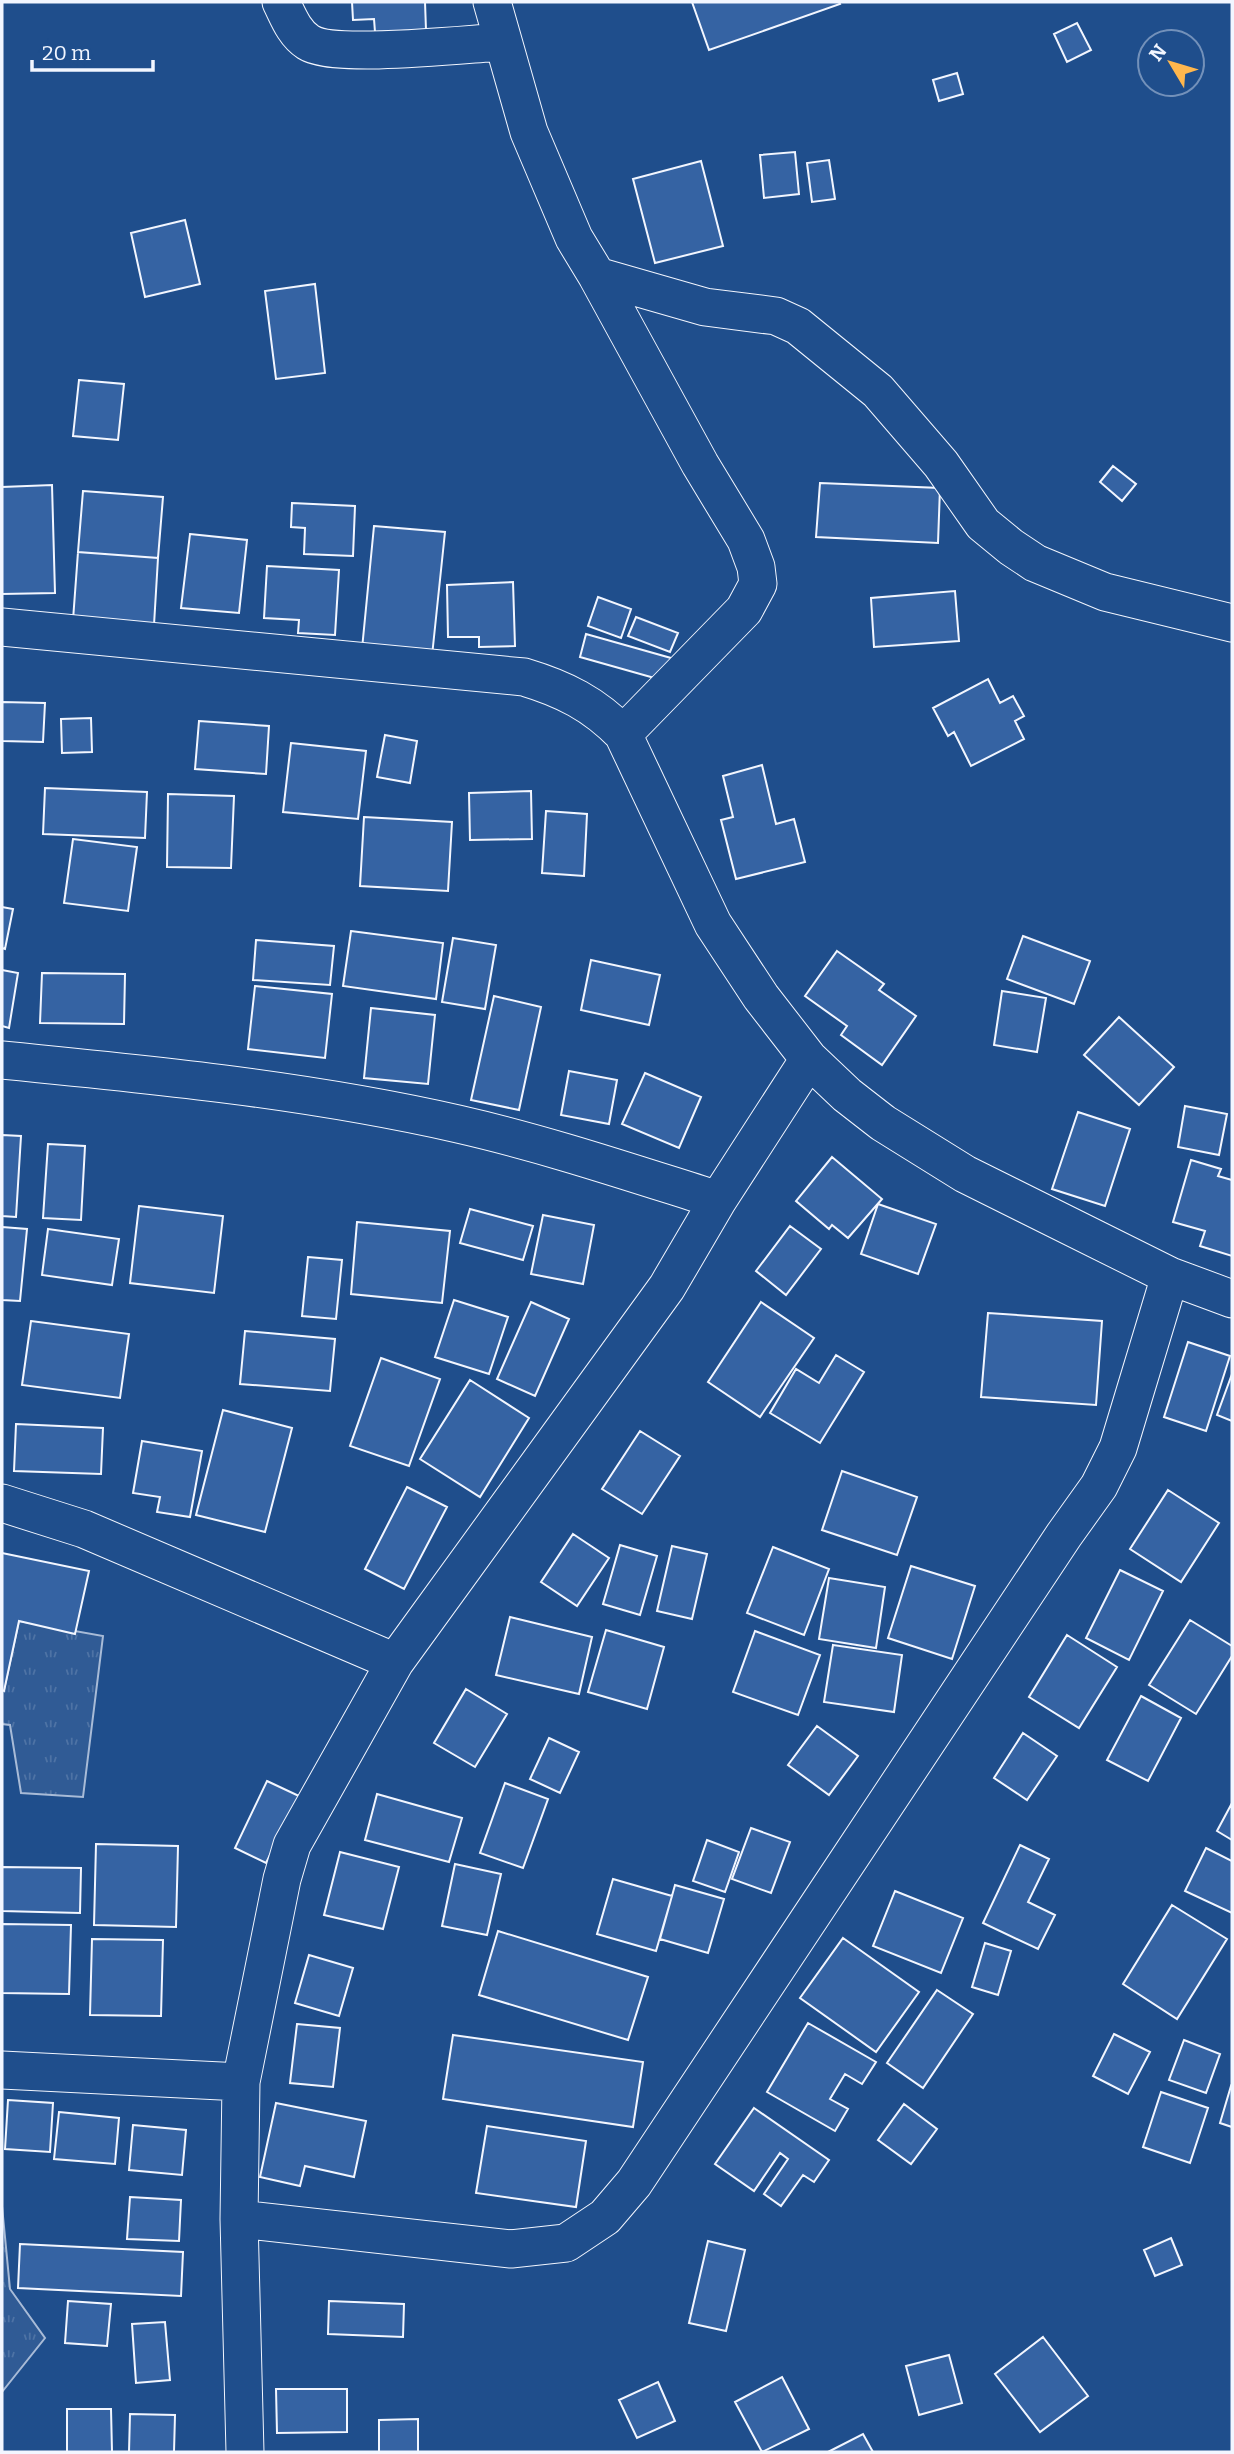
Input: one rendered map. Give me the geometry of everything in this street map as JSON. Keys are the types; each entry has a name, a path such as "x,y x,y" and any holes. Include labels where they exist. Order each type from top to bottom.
{"street":[{"path":"281,2 296,32 321,48 351,51 503,42"},
{"path":"492,2 529,132 574,238 674,418 746,540 756,567 758,584 744,610 623,734"},
{"path":"597,276 705,307 776,316 798,326 878,391 941,464 983,524 1011,547 1035,563 1105,593 1232,623"},
{"path":"2,627 524,677 553,685 603,713 623,734 713,924 761,997 809,1059 847,1095 883,1123 965,1174 1170,1276 1232,1300"},
{"path":"245,2452 239,2219 241,2082 282,1879 292,1845 395,1662 667,1286 718,1200 809,1059"},
{"path":"2,1060 198,1079 339,1101 457,1124 550,1147 718,1200"},
{"path":"239,2219 511,2249 566,2243 605,2217 635,2183 1099,1486 1118,1448 1170,1276"},
{"path":"2,1503 84,1529 395,1662"},
{"path":"2,2070 241,2082"}],"green space":[{"path":"19,1621 103,1636 83,1797 21,1793 10,1725 2,1724 2,1690"},
{"path":"2,2206 10,2289 45,2338 2,2392"}],"building":[{"path":"352,2 425,2 426,30 375,32 374,19 353,20"},
{"path":"692,2 839,2 840,4 709,50"},
{"path":"1077,23 1091,50 1067,62 1054,34"},
{"path":"957,73 963,94 939,101 933,80"},
{"path":"795,152 799,194 764,198 760,155"},
{"path":"829,160 835,199 812,202 807,163"},
{"path":"701,161 723,246 655,263 633,179"},
{"path":"185,220 200,284 145,297 131,233"},
{"path":"315,284 325,373 276,379 265,291"},
{"path":"79,380 124,384 118,440 73,436"},
{"path":"1113,466 1136,484 1122,501 1100,482"},
{"path":"820,483 940,488 938,543 816,537"},
{"path":"52,485 55,593 2,594 2,487"},
{"path":"83,491 163,497 158,558 78,552"},
{"path":"292,503 355,506 353,556 304,554 305,528 291,527"},
{"path":"374,526 445,532 432,656 362,649"},
{"path":"190,534 247,540 239,613 181,608"},
{"path":"78,552 158,558 154,625 73,620"},
{"path":"267,566 339,570 335,635 298,633 299,620 264,618"},
{"path":"513,582 515,646 479,647 479,637 448,637 447,585"},
{"path":"955,591 959,641 874,647 871,598"},
{"path":"598,597 631,609 621,638 588,626"},
{"path":"636,617 678,633 670,652 628,636"},
{"path":"586,634 671,658 665,681 580,657"},
{"path":"988,679 1000,703 1013,696 1024,716 1015,721 1024,739 971,766 954,732 948,736 933,708"},
{"path":"2,702 45,703 43,742 2,741"},
{"path":"91,718 92,752 62,753 61,719"},
{"path":"199,721 269,726 266,774 195,769"},
{"path":"385,735 417,741 410,783 377,777"},
{"path":"291,743 366,751 358,819 283,812"},
{"path":"762,765 776,824 794,819 805,862 736,879 721,820 733,817 723,776"},
{"path":"45,788 147,792 145,838 43,834"},
{"path":"531,791 532,839 470,840 469,793"},
{"path":"168,794 234,796 231,868 167,867"},
{"path":"546,811 587,814 584,876 542,873"},
{"path":"364,817 452,822 448,891 360,886"},
{"path":"73,839 137,847 128,911 64,903"},
{"path":"2,907 13,909 5,949 2,948"},
{"path":"351,931 443,943 436,999 343,986"},
{"path":"1023,936 1090,961 1074,1004 1007,979"},
{"path":"453,938 496,945 485,1009 442,1002"},
{"path":"256,940 334,946 330,985 253,980"},
{"path":"837,951 884,984 879,990 916,1016 882,1065 841,1035 847,1026 805,996"},
{"path":"591,960 660,975 649,1025 581,1010"},
{"path":"2,970 18,973 9,1028 2,1026"},
{"path":"42,973 125,974 124,1024 40,1023"},
{"path":"255,986 332,994 325,1058 248,1049"},
{"path":"1002,991 1046,998 1037,1052 994,1045"},
{"path":"494,996 541,1007 519,1110 471,1100"},
{"path":"371,1008 435,1015 428,1084 364,1078"},
{"path":"1119,1017 1174,1067 1139,1105 1084,1055"},
{"path":"569,1071 617,1080 609,1124 561,1115"},
{"path":"645,1073 701,1097 679,1148 622,1124"},
{"path":"1185,1106 1227,1114 1219,1155 1178,1147"},
{"path":"1078,1112 1130,1129 1105,1206 1052,1189"},
{"path":"2,1135 21,1136 16,1217 2,1216"},
{"path":"48,1144 85,1146 81,1220 43,1218"},
{"path":"832,1157 882,1199 848,1238 832,1225 829,1229 796,1201"},
{"path":"1191,1160 1221,1169 1218,1176 1232,1180 1232,1256 1200,1246 1205,1231 1173,1222"},
{"path":"878,1204 936,1224 918,1274 861,1254"},
{"path":"139,1206 223,1216 214,1293 130,1283"},
{"path":"470,1209 533,1226 523,1260 460,1243"},
{"path":"543,1215 594,1225 583,1284 531,1274"},
{"path":"357,1222 450,1231 442,1303 351,1294"},
{"path":"790,1226 821,1249 786,1295 756,1271"},
{"path":"2,1227 27,1229 20,1301 2,1300"},
{"path":"48,1229 119,1239 112,1285 42,1275"},
{"path":"308,1257 342,1260 336,1319 302,1316"},
{"path":"454,1300 508,1317 489,1374 435,1357"},
{"path":"531,1302 569,1319 535,1396 497,1379"},
{"path":"761,1302 814,1338 760,1417 708,1382"},
{"path":"988,1313 1102,1321 1096,1405 981,1397"},
{"path":"31,1321 129,1334 120,1398 22,1385"},
{"path":"245,1331 335,1339 330,1391 240,1384"},
{"path":"1188,1342 1230,1356 1206,1431 1164,1417"},
{"path":"836,1355 864,1372 820,1443 770,1413 796,1369 819,1383"},
{"path":"381,1358 440,1379 409,1466 350,1446"},
{"path":"1232,1374 1232,1421 1217,1415"},
{"path":"470,1380 529,1418 480,1497 420,1459"},
{"path":"223,1410 292,1428 265,1532 196,1515"},
{"path":"16,1424 103,1428 101,1474 14,1471"},
{"path":"640,1431 680,1456 642,1514 602,1489"},
{"path":"142,1441 202,1451 190,1517 157,1512 160,1497 133,1493"},
{"path":"842,1471 917,1497 897,1555 822,1530"},
{"path":"407,1487 447,1507 404,1589 365,1569"},
{"path":"1168,1490 1219,1523 1181,1582 1130,1549"},
{"path":"573,1534 609,1558 577,1606 541,1582"},
{"path":"620,1545 657,1556 640,1615 603,1604"},
{"path":"672,1546 707,1554 692,1619 657,1611"},
{"path":"773,1547 829,1569 804,1635 747,1613"},
{"path":"2,1553 89,1571 75,1634 19,1621 4,1691 2,1690"},
{"path":"911,1566 975,1586 952,1659 888,1638"},
{"path":"1120,1570 1163,1591 1129,1660 1086,1638"},
{"path":"829,1578 885,1587 876,1648 819,1639"},
{"path":"510,1617 592,1637 579,1694 496,1675"},
{"path":"1190,1620 1232,1646 1232,1656 1196,1714 1149,1685"},
{"path":"606,1630 664,1647 647,1709 588,1692"},
{"path":"755,1631 820,1655 798,1715 733,1692"},
{"path":"1067,1635 1117,1667 1079,1728 1029,1697"},
{"path":"833,1645 902,1655 894,1712 824,1702"},
{"path":"466,1689 507,1714 475,1767 434,1743"},
{"path":"1141,1696 1181,1718 1148,1781 1107,1760"},
{"path":"817,1726 858,1756 829,1795 788,1765"},
{"path":"1023,1733 1057,1756 1027,1800 994,1778"},
{"path":"549,1738 579,1752 560,1793 530,1779"},
{"path":"267,1781 299,1796 266,1863 235,1848"},
{"path":"505,1783 548,1799 523,1868 480,1853"},
{"path":"377,1794 462,1818 449,1862 365,1840"},
{"path":"1232,1803 1232,1840 1217,1831"},
{"path":"751,1828 790,1842 771,1893 732,1879"},
{"path":"707,1840 739,1852 725,1892 693,1881"},
{"path":"96,1844 178,1846 176,1927 94,1925"},
{"path":"1020,1845 1049,1859 1028,1902 1055,1915 1038,1949 983,1923"},
{"path":"1206,1848 1232,1861 1232,1913 1185,1891"},
{"path":"340,1852 399,1867 383,1929 324,1915"},
{"path":"455,1864 501,1874 487,1935 442,1926"},
{"path":"2,1867 81,1868 80,1913 2,1911"},
{"path":"613,1879 672,1896 656,1951 597,1934"},
{"path":"675,1885 724,1899 708,1953 660,1939"},
{"path":"895,1891 963,1918 941,1973 873,1946"},
{"path":"1172,1905 1227,1939 1177,2019 1123,1984"},
{"path":"2,1924 71,1925 69,1994 2,1993"},
{"path":"498,1931 648,1977 628,2040 479,1995"},
{"path":"843,1938 919,1992 876,2052 800,1998"},
{"path":"92,1939 163,1940 161,2016 90,2015"},
{"path":"985,1943 1011,1951 998,1995 972,1987"},
{"path":"309,1955 353,1968 339,2016 295,2003"},
{"path":"937,1990 973,2014 923,2088 887,2063"},
{"path":"808,2023 876,2062 862,2084 845,2074 830,2099 848,2109 835,2131 767,2092"},
{"path":"297,2024 340,2028 333,2087 290,2083"},
{"path":"1114,2034 1150,2052 1128,2094 1093,2076"},
{"path":"453,2035 643,2062 633,2127 443,2099"},
{"path":"1184,2040 1220,2054 1206,2093 1169,2080"},
{"path":"1232,2087 1232,2127 1220,2123"},
{"path":"1161,2092 1208,2108 1190,2163 1143,2147"},
{"path":"8,2100 53,2103 50,2152 5,2149"},
{"path":"276,2103 366,2121 354,2177 305,2166 300,2186 260,2177"},
{"path":"904,2104 937,2129 911,2164 878,2140"},
{"path":"754,2108 829,2160 814,2182 803,2175 781,2206 764,2194 788,2159 780,2153 754,2191 715,2164"},
{"path":"59,2112 119,2118 115,2164 54,2159"},
{"path":"133,2125 186,2130 182,2175 129,2170"},
{"path":"487,2126 586,2141 576,2207 476,2193"},
{"path":"130,2197 181,2200 179,2241 127,2239"},
{"path":"1171,2238 1182,2265 1155,2276 1144,2250"},
{"path":"708,2241 745,2250 726,2331 689,2323"},
{"path":"20,2244 183,2252 181,2296 18,2288"},
{"path":"68,2301 111,2304 107,2346 65,2343"},
{"path":"329,2301 404,2304 403,2337 328,2334"},
{"path":"165,2322 170,2380 136,2383 132,2324"},
{"path":"1043,2337 1088,2396 1040,2432 995,2374"},
{"path":"949,2355 962,2403 919,2415 906,2366"},
{"path":"782,2377 809,2429 762,2452 735,2402"},
{"path":"658,2382 675,2421 637,2438 619,2400"},
{"path":"276,2389 347,2389 347,2432 277,2433"},
{"path":"67,2409 111,2409 112,2452 67,2452"},
{"path":"130,2414 175,2415 174,2452 129,2452"},
{"path":"418,2419 418,2452 379,2452 379,2420"},
{"path":"863,2434 873,2452 828,2452"}]}
